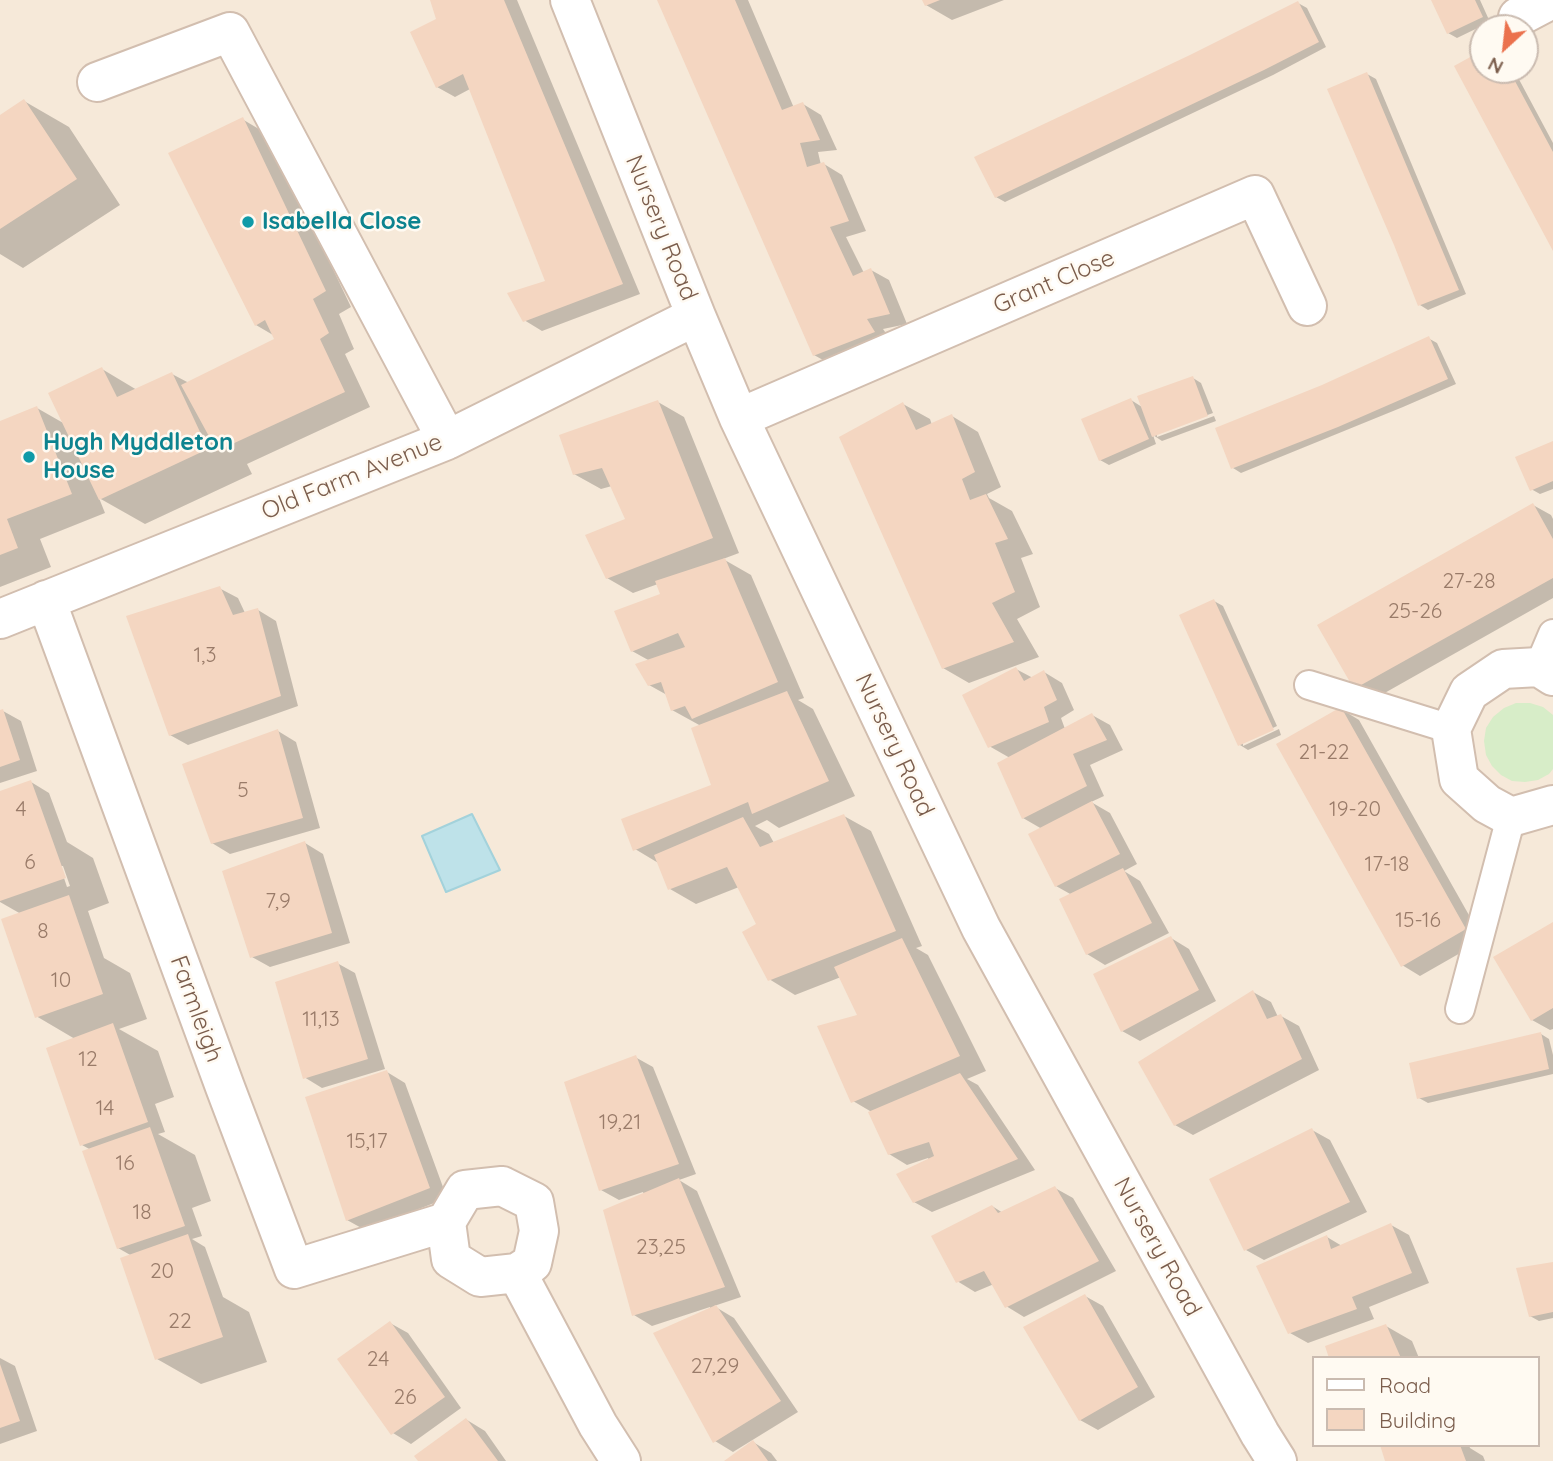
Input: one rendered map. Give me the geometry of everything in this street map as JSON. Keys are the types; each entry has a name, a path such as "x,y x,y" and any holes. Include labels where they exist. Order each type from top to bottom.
{"street":[{"name":"Nursery Road","path":"570,0 739,418 981,928 1277,1461"},
{"path":"97,82 230,32 447,440"},
{"name":"Grant Close","path":"739,418 1255,195 1307,306"},
{"name":"Old Farm Avenue","path":"0,619 447,440 696,316"},
{"name":"Farmleigh","path":"46,600 294,1269 446,1222"},
{"path":"1548,659 1503,669 1469,692 1451,729 1459,779 1487,804 1511,817 1553,805"},
{"path":"502,1186 534,1202 539,1231 532,1264 517,1273 480,1277 451,1259 446,1222 465,1190 502,1186"},
{"path":"517,1273 598,1425 621,1461"}],"lane":[{"path":"1309,685 1451,729"},
{"path":"1460,1009 1511,817"}],"shaded area":[{"path":"0,0 1553,0 1553,1461 0,1461"}],"green space":[{"path":"1516,703 1543,707 1553,715 1553,769 1538,780 1512,781 1492,766 1486,755 1486,728 1493,717"}],"water":[{"path":"472,814 500,870 446,892 422,836"}],"building":[{"path":"430,0 504,0 623,284 523,322 507,293 545,281 463,74 436,88 410,32 436,19"},
{"path":"657,0 735,0 782,110 803,102 820,140 800,143 807,167 824,162 849,221 830,227 853,276 871,268 890,314 867,319 875,332 813,356"},
{"path":"922,0 940,0 925,6"},
{"path":"1431,0 1475,0 1482,14 1469,14 1469,24 1447,34"},
{"path":"1298,1 1319,42 995,198 974,157"},
{"path":"1469,58 1469,84 1517,84 1553,152 1553,251 1454,66"},
{"path":"1367,72 1459,290 1418,306 1327,89"},
{"path":"24,99 77,179 0,229 0,115"},
{"name":"Isabella Close","path":"243,117 326,291 313,299 329,333 320,339 345,392 217,451 181,385 274,339 265,320 255,326 168,153"},
{"path":"1429,336 1448,379 1338,427 1231,469 1215,428 1322,385"},
{"path":"102,367 117,397 172,372 208,449 99,500 48,393"},
{"path":"1193,376 1208,416 1152,437 1137,396"},
{"path":"1131,398 1149,439 1099,461 1081,419"},
{"path":"658,400 713,538 606,579 585,535 625,519 602,468 573,475 559,435"},
{"path":"903,402 916,430 952,414 975,472 962,479 970,500 986,494 1008,539 995,543 1015,592 992,603 1014,642 942,669 839,437"},
{"name":"Hugh Myddleton House","path":"37,406 72,494 7,519 18,548 0,555 0,421"},
{"path":"1553,441 1553,481 1530,491 1515,457"},
{"path":"1533,503 1553,539 1553,578 1354,689 1317,625"},
{"path":"725,558 778,682 692,719 685,706 671,711 661,682 648,686 635,664 685,647 678,633 631,652 614,611 660,594 655,581"},
{"path":"220,586 233,615 258,608 281,696 169,736 126,616"},
{"path":"1214,599 1274,730 1238,746 1179,615"},
{"path":"1016,667 1024,681 1044,670 1057,700 1044,707 1049,722 988,748 962,695"},
{"path":"787,691 829,781 752,814 748,802 633,851 621,819 711,785 691,728"},
{"path":"1341,707 1466,929 1401,967 1276,744"},
{"path":"3,709 20,760 0,767 0,710"},
{"path":"1092,713 1107,740 1073,754 1087,786 1022,819 997,763"},
{"path":"278,729 303,818 211,844 182,764"},
{"path":"31,780 66,878 0,901 0,791"},
{"path":"1092,801 1120,854 1055,887 1028,834"},
{"path":"844,814 896,931 768,981 742,932 756,924 727,867 668,890 654,855 743,817 760,847"},
{"path":"305,841 332,933 250,958 222,871"},
{"path":"1123,868 1152,923 1086,955 1059,899"},
{"path":"69,895 103,994 35,1018 1,919"},
{"path":"1553,922 1553,1008 1531,1021 1493,957"},
{"path":"1171,936 1199,990 1121,1032 1093,974"},
{"path":"902,938 960,1056 851,1103 817,1026 857,1015 834,967"},
{"path":"338,961 368,1059 303,1079 275,982"},
{"path":"1253,990 1267,1019 1281,1014 1302,1059 1174,1126 1138,1062"},
{"path":"113,1023 148,1122 80,1146 46,1048"},
{"path":"1541,1032 1549,1069 1417,1099 1409,1063"},
{"path":"636,1055 679,1164 599,1191 564,1082"},
{"path":"387,1070 430,1188 346,1221 305,1097"},
{"path":"960,1073 1018,1159 913,1203 896,1174 934,1156 929,1142 888,1155 868,1112"},
{"path":"150,1127 185,1226 117,1249 82,1151"},
{"path":"1312,1128 1350,1202 1244,1251 1209,1179"},
{"path":"679,1178 725,1287 632,1316 603,1210"},
{"path":"1055,1186 1099,1261 1005,1308 984,1271 956,1283 931,1236 992,1205 998,1213"},
{"path":"1391,1223 1412,1273 1352,1297 1357,1309 1288,1334 1256,1266 1327,1235 1331,1249"},
{"path":"188,1234 223,1337 155,1360 120,1258"},
{"path":"1553,1262 1553,1312 1529,1317 1516,1268"},
{"path":"1085,1294 1138,1387 1079,1421 1023,1327"},
{"path":"716,1305 781,1401 713,1443 653,1333"},
{"path":"390,1321 445,1397 391,1435 337,1359"},
{"path":"1386,1324 1400,1356 1328,1356 1325,1346"},
{"path":"0,1364 20,1421 0,1428"},
{"path":"466,1418 498,1461 418,1461 414,1456"},
{"path":"753,1440 768,1461 724,1461"},
{"path":"1381,1447 1461,1447 1466,1461 1385,1461"}],"place":[{"name":"Isabella Close","path":"248,222"},
{"name":"Hugh Myddleton House","path":"29,457"}]}
